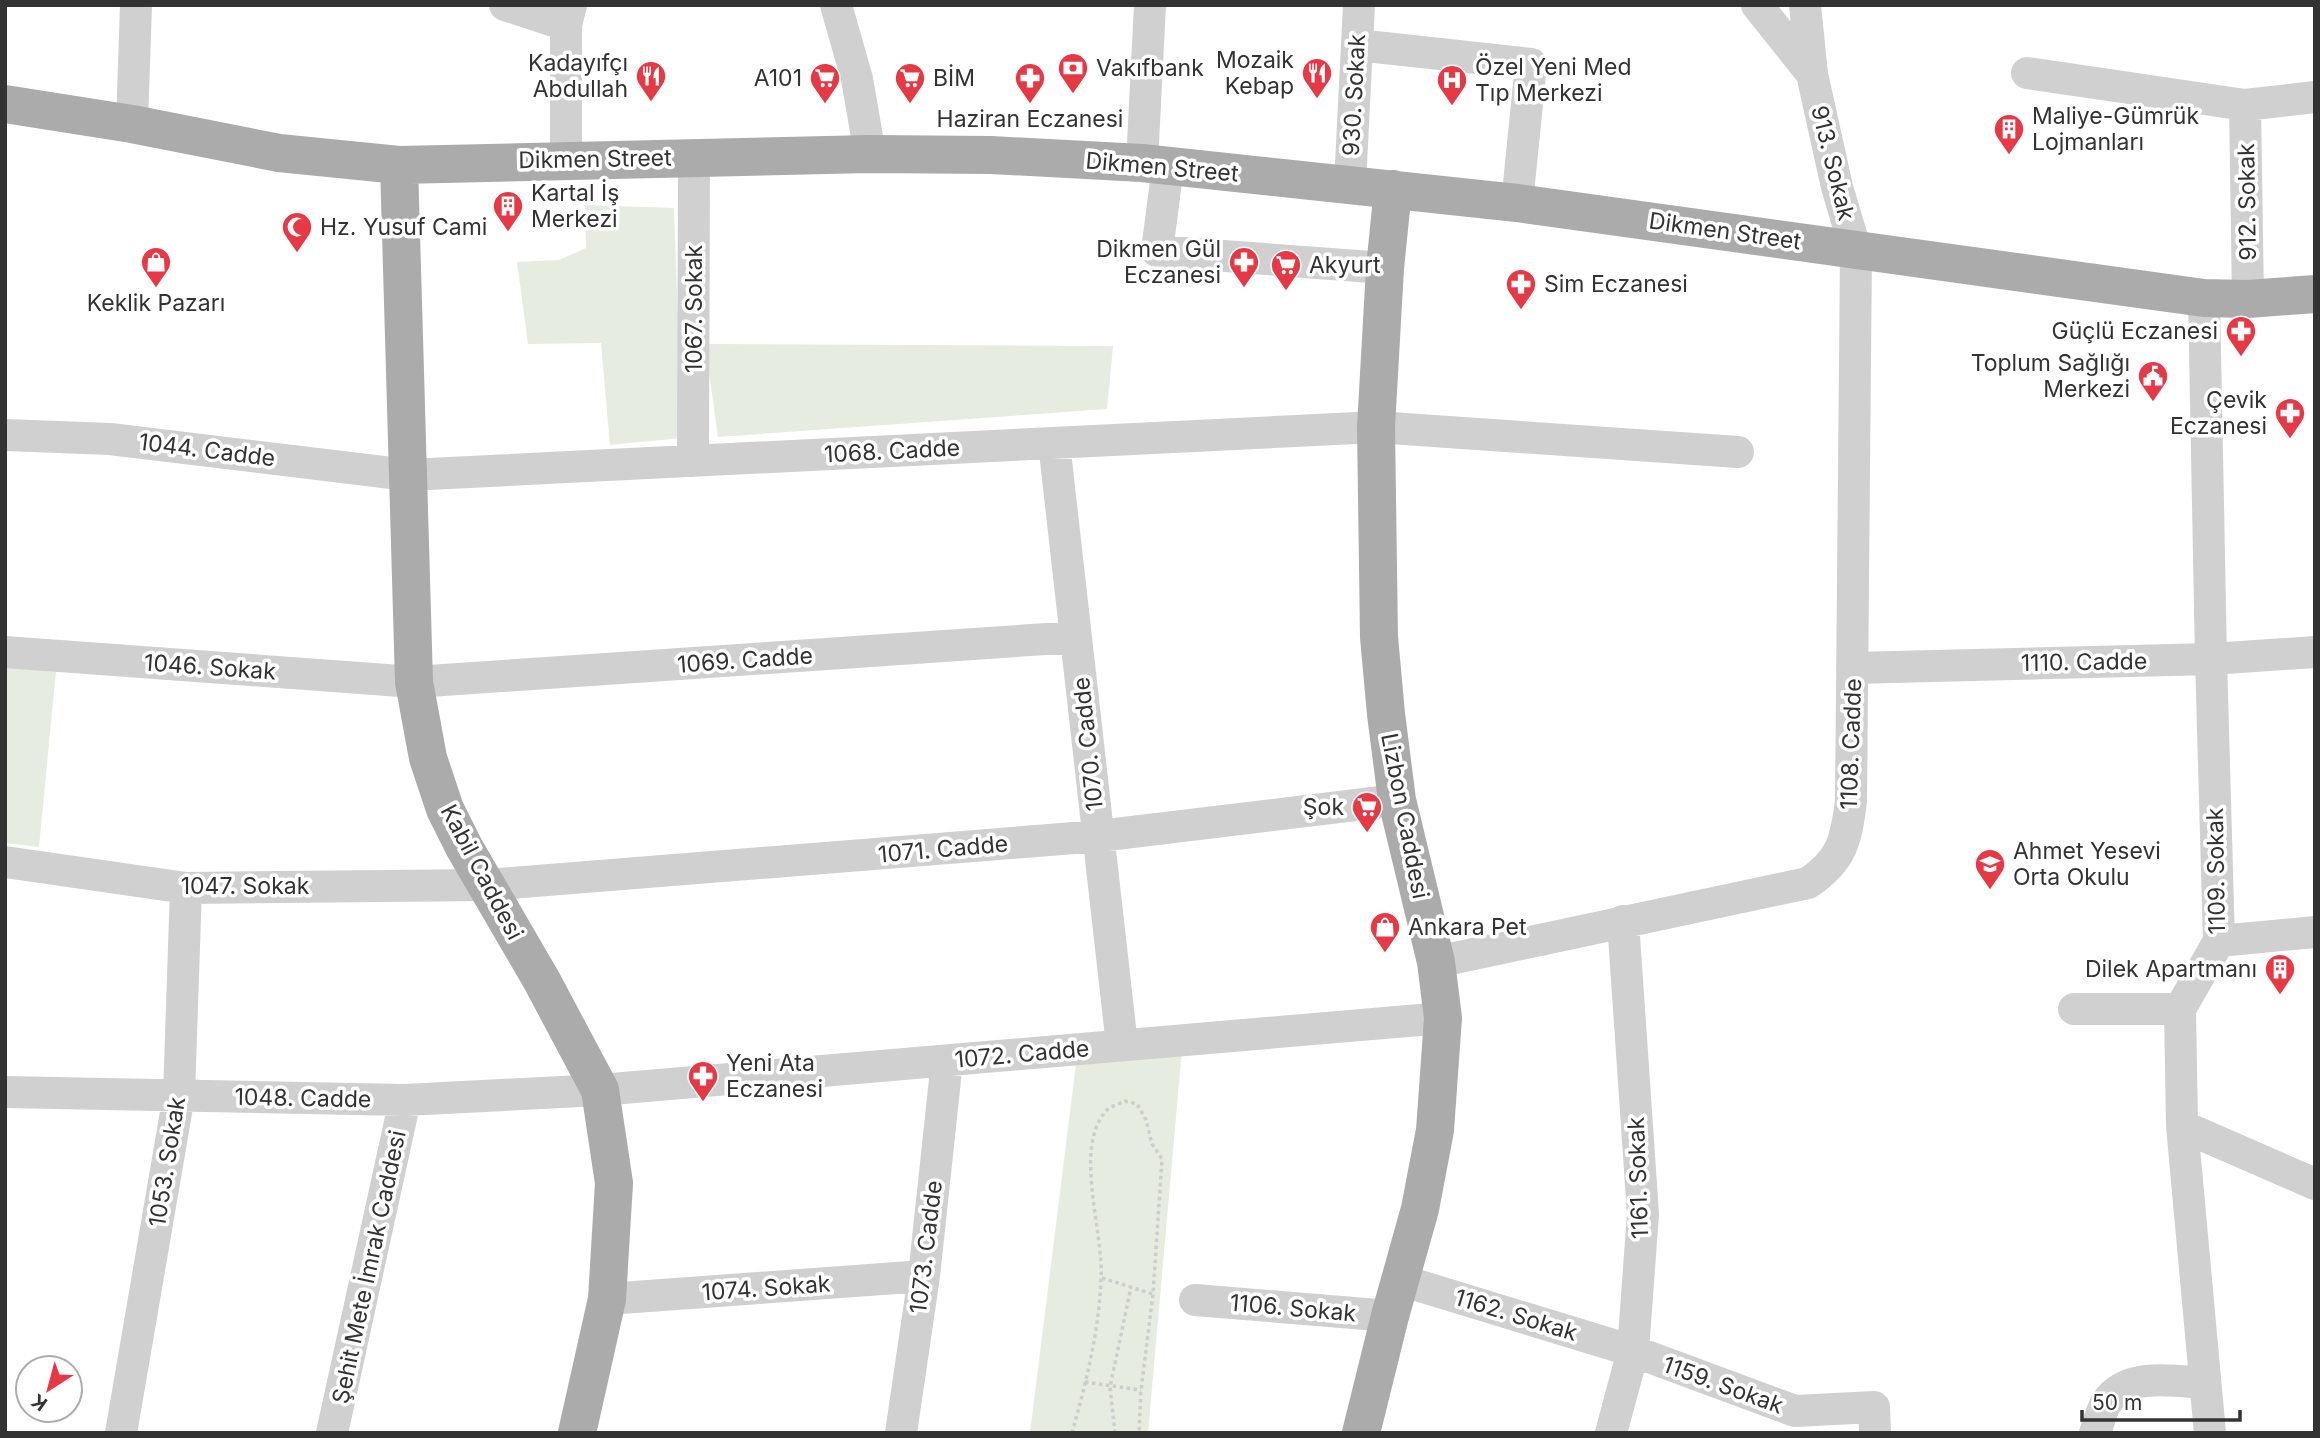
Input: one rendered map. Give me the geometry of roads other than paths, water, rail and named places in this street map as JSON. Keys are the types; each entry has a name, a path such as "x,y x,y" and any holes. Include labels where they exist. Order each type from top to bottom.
{"main road":[{"name":"Dikmen Street","path":"5,104 132,124 279,153 399,165 870,153 991,155 1155,165 1517,203 2204,298 2248,299 2315,294"},
{"name":"Kabil Caddesi","path":"399,165 414,682 428,758 445,809 464,847 569,1029 600,1090 614,1183 607,1299 577,1433"},
{"name":"Lizbon Caddesi","path":"1361,1433 1420,1209 1435,1130 1443,1018 1436,962 1397,800 1385,713 1379,637 1376,427 1385,268 1394,189"}],"street":[{"path":"132,124 136,5"},
{"path":"505,5 568,15 566,160"},
{"path":"835,5 857,79 870,153"},
{"path":"1150,5 1157,251 1385,268"},
{"name":"930. Sokak","path":"1350,184 1359,5"},
{"name":"913. Sokak","path":"1757,5 1812,75"},
{"name":"913. Sokak","path":"1805,5 1812,75 1837,187 1856,251"},
{"path":"1357,45 1531,64 1517,203"},
{"path":"2027,74 2245,105 2315,97"},
{"name":"912. Sokak","path":"2245,105 2248,299"},
{"name":"1067. Sokak","path":"693,461 694,157"},
{"name":"1108. Cadde","path":"1436,962 1808,883 1826,872 1839,853 1848,829 1851,801 1856,251"},
{"name":"1109. Sokak","path":"2180,1009 2219,941 2204,298"},
{"name":"1068. Cadde","path":"408,475 1376,427 1738,452"},
{"name":"1044. Cadde","path":"5,435 110,439 408,475"},
{"name":"1070. Cadde","path":"1054,443 1122,1045"},
{"name":"1069. Cadde","path":"414,682 1076,637"},
{"name":"1046. Sokak","path":"5,652 414,682"},
{"name":"1110. Cadde","path":"1853,668 2211,659 2315,652"},
{"name":"1071. Cadde","path":"487,885 1099,836 1397,800"},
{"name":"1047. Sokak","path":"5,862 186,888 487,885"},
{"name":"1053. Sokak","path":"121,1433 179,1096 186,888"},
{"name":"1161. Sokak","path":"1611,1433 1633,1351 1643,1214 1623,921"},
{"path":"2219,941 2315,932"},
{"path":"2074,1009 2180,1009 2182,1126 2210,1433"},
{"name":"1072. Cadde","path":"600,1090 1443,1018"},
{"name":"1073. Cadde","path":"901,1433 925,1276 947,1061"},
{"name":"1048. Cadde","path":"5,1092 405,1100 600,1090"},
{"name":"Şehit Mete İmrak Caddesi","path":"332,1433 405,1100"},
{"path":"2182,1126 2315,1184"},
{"name":"1074. Sokak","path":"607,1299 925,1276"},
{"name":"1162. Sokak","path":"1400,1280 1633,1351"},
{"name":"1106. Sokak","path":"1195,1300 1390,1316"},
{"name":"1159. Sokak","path":"1633,1351 1791,1422 1874,1407 1875,1433"},
{"path":"2095,1433 2106,1402 2125,1385 2158,1380 2205,1384"}],"place":[{"name":"Vakıfbank","path":"1073,95"},
{"name":"Mozaik Kebap","path":"1317,100"},
{"name":"Kadayıfçı Abdullah","path":"651,103"},
{"name":"A101","path":"825,105"},
{"name":"BİM","path":"910,105"},
{"name":"Haziran Eczanesi","path":"1030,105"},
{"name":"Özel Yeni Med Tıp Merkezi","path":"1452,107"},
{"name":"Maliye-Gümrük Lojmanları","path":"2009,156"},
{"name":"Kartal İş Merkezi","path":"508,233"},
{"name":"Hz. Yusuf Cami","path":"297,254"},
{"name":"Keklik Pazarı","path":"156,289"},
{"name":"Dikmen Gül Eczanesi","path":"1244,289"},
{"name":"Akyurt","path":"1286,292"},
{"name":"Sim Eczanesi","path":"1521,311"},
{"name":"Güçlü Eczanesi","path":"2241,358"},
{"name":"Toplum Sağlığı Merkezi","path":"2153,403"},
{"name":"Çevik Eczanesi","path":"2290,440"},
{"name":"Şok","path":"1367,834"},
{"name":"Ahmet Yesevi Orta Okulu","path":"1990,891"},
{"name":"Ankara Pet","path":"1385,954"},
{"name":"Dilek Apartmanı","path":"2280,996"},
{"name":"Yeni Ata Eczanesi","path":"703,1103"}]}
